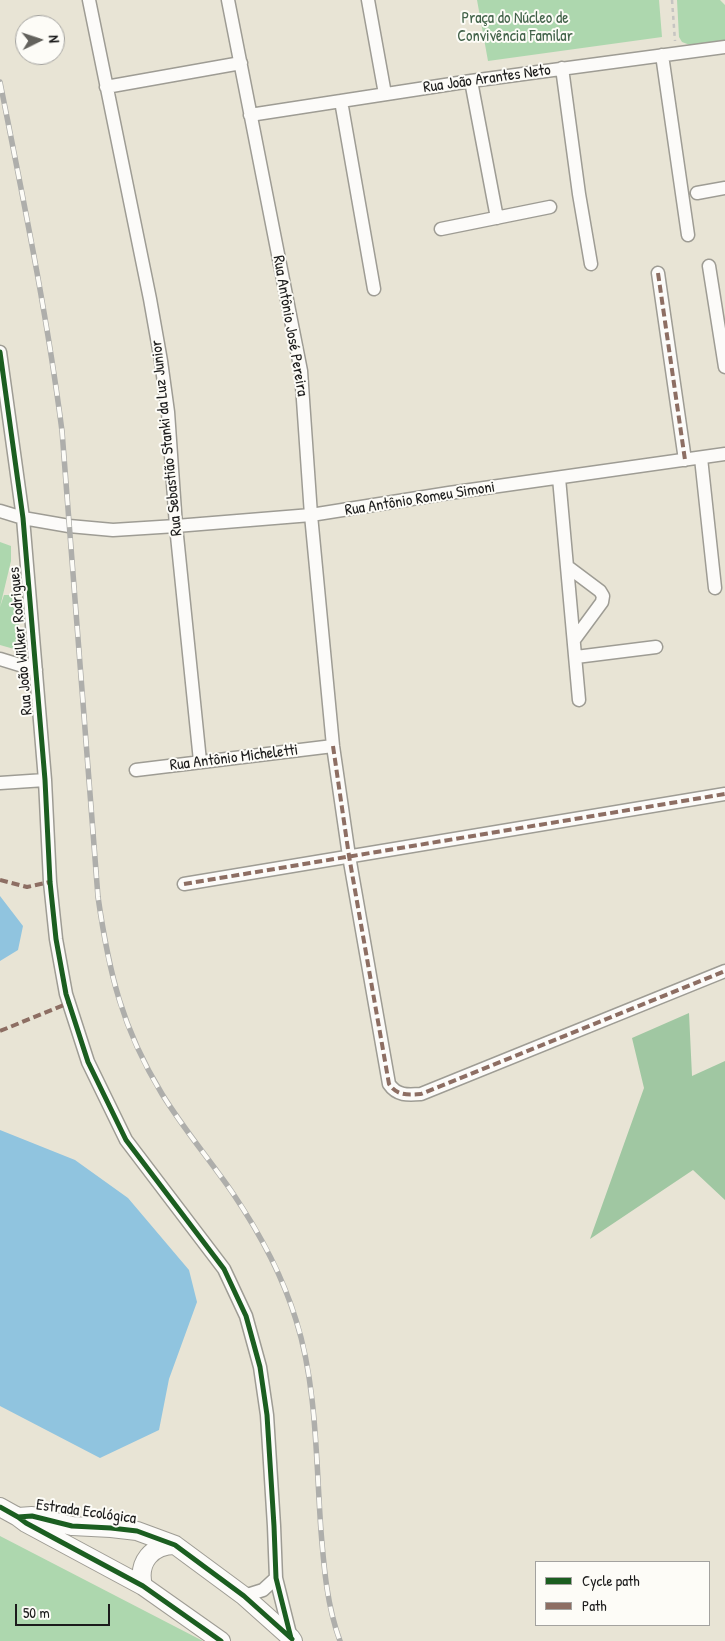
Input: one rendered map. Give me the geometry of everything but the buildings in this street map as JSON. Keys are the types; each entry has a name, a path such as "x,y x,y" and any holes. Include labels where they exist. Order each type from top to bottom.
{"street":[{"name":"Rua Sebastião Stanki da Luz Junior","path":"89,0 156,330 168,412 176,526 200,761"},
{"name":"Rua Antônio José Pereira","path":"228,0 300,371 311,515 333,746 349,856 388,1084 393,1091 405,1095 421,1094 725,971"},
{"path":"368,0 385,94"},
{"name":"Rua João Arantes Neto","path":"250,115 470,81 725,47"},
{"path":"662,55 688,235"},
{"path":"106,87 240,63"},
{"path":"562,68 579,194 591,264"},
{"path":"470,81 497,218"},
{"path":"341,102 374,289"},
{"path":"697,193 725,188"},
{"path":"441,229 550,207"},
{"path":"709,266 725,367"},
{"path":"658,273 685,460"},
{"name":"Rua João Wilker Rodrigues","path":"1,359 24,518 45,780 50,882 56,939 66,994 88,1062 126,1140 224,1269 246,1316 260,1367 267,1415 276,1578 292,1640"},
{"name":"Rua Antônio Romeu Simoni","path":"0,511 24,518 69,526 113,530 176,526 311,515 448,493 725,454"},
{"path":"702,458 715,588"},
{"path":"559,478 579,700"},
{"path":"568,567 600,591 603,596 602,602 574,640"},
{"path":"576,658 656,647"},
{"path":"0,659 36,670"},
{"name":"Rua Antônio Micheletti","path":"136,770 333,746"},
{"path":"0,783 45,780"},
{"path":"184,884 725,794"},
{"name":"Estrada Ecológica","path":"0,1507 18,1516 26,1524 143,1586 221,1641"},
{"name":"Estrada Ecológica","path":"18,1516 32,1516 52,1522 78,1526 137,1532 175,1545 244,1596 292,1640"},
{"path":"143,1586 142,1566 149,1555 161,1546 175,1545"},
{"path":"244,1596 263,1590 276,1578"}],"path":[{"path":"672,0 676,53"}],"green space":[{"name":"Praça do Núcleo de Convivência Familar","path":"477,0 659,0 662,37 488,61"},
{"path":"677,0 720,0 725,5 725,40 690,45 682,42 679,37"},
{"path":"0,542 11,546 11,561 0,607"},
{"path":"4,595 16,595 21,651 0,645 0,607"},
{"path":"689,1013 692,1076 725,1061 725,1200 693,1170 590,1239 644,1088 632,1038"},
{"path":"0,1536 203,1641 0,1641"}],"water":[{"path":"0,896 23,926 18,950 0,961"},
{"path":"0,1130 75,1160 128,1198 189,1270 197,1302 169,1379 159,1430 100,1458 0,1406"}],"railway":[{"path":"0,82 42,300 62,431 98,897 107,951 127,1023 148,1070 170,1107 232,1192 251,1222 277,1270 296,1320 303,1345 312,1398 325,1573 329,1601 340,1641"}],"marked path":[{"path":"658,273 685,460"},
{"path":"333,746 349,856 389,1084 399,1093 421,1094 725,971"},
{"path":"184,884 725,794"},
{"path":"0,880 27,887 50,882"},
{"path":"0,1031 69,1003"}],"cycle path":[{"path":"0,352 23,518 45,780 50,882 56,939 66,994 88,1062 126,1140 224,1269 246,1316 260,1367 267,1415 276,1578 291,1638"},
{"path":"0,1507 143,1586 221,1641"},
{"path":"18,1517 32,1516 72,1526 137,1531 175,1545 244,1596 292,1639"}]}
